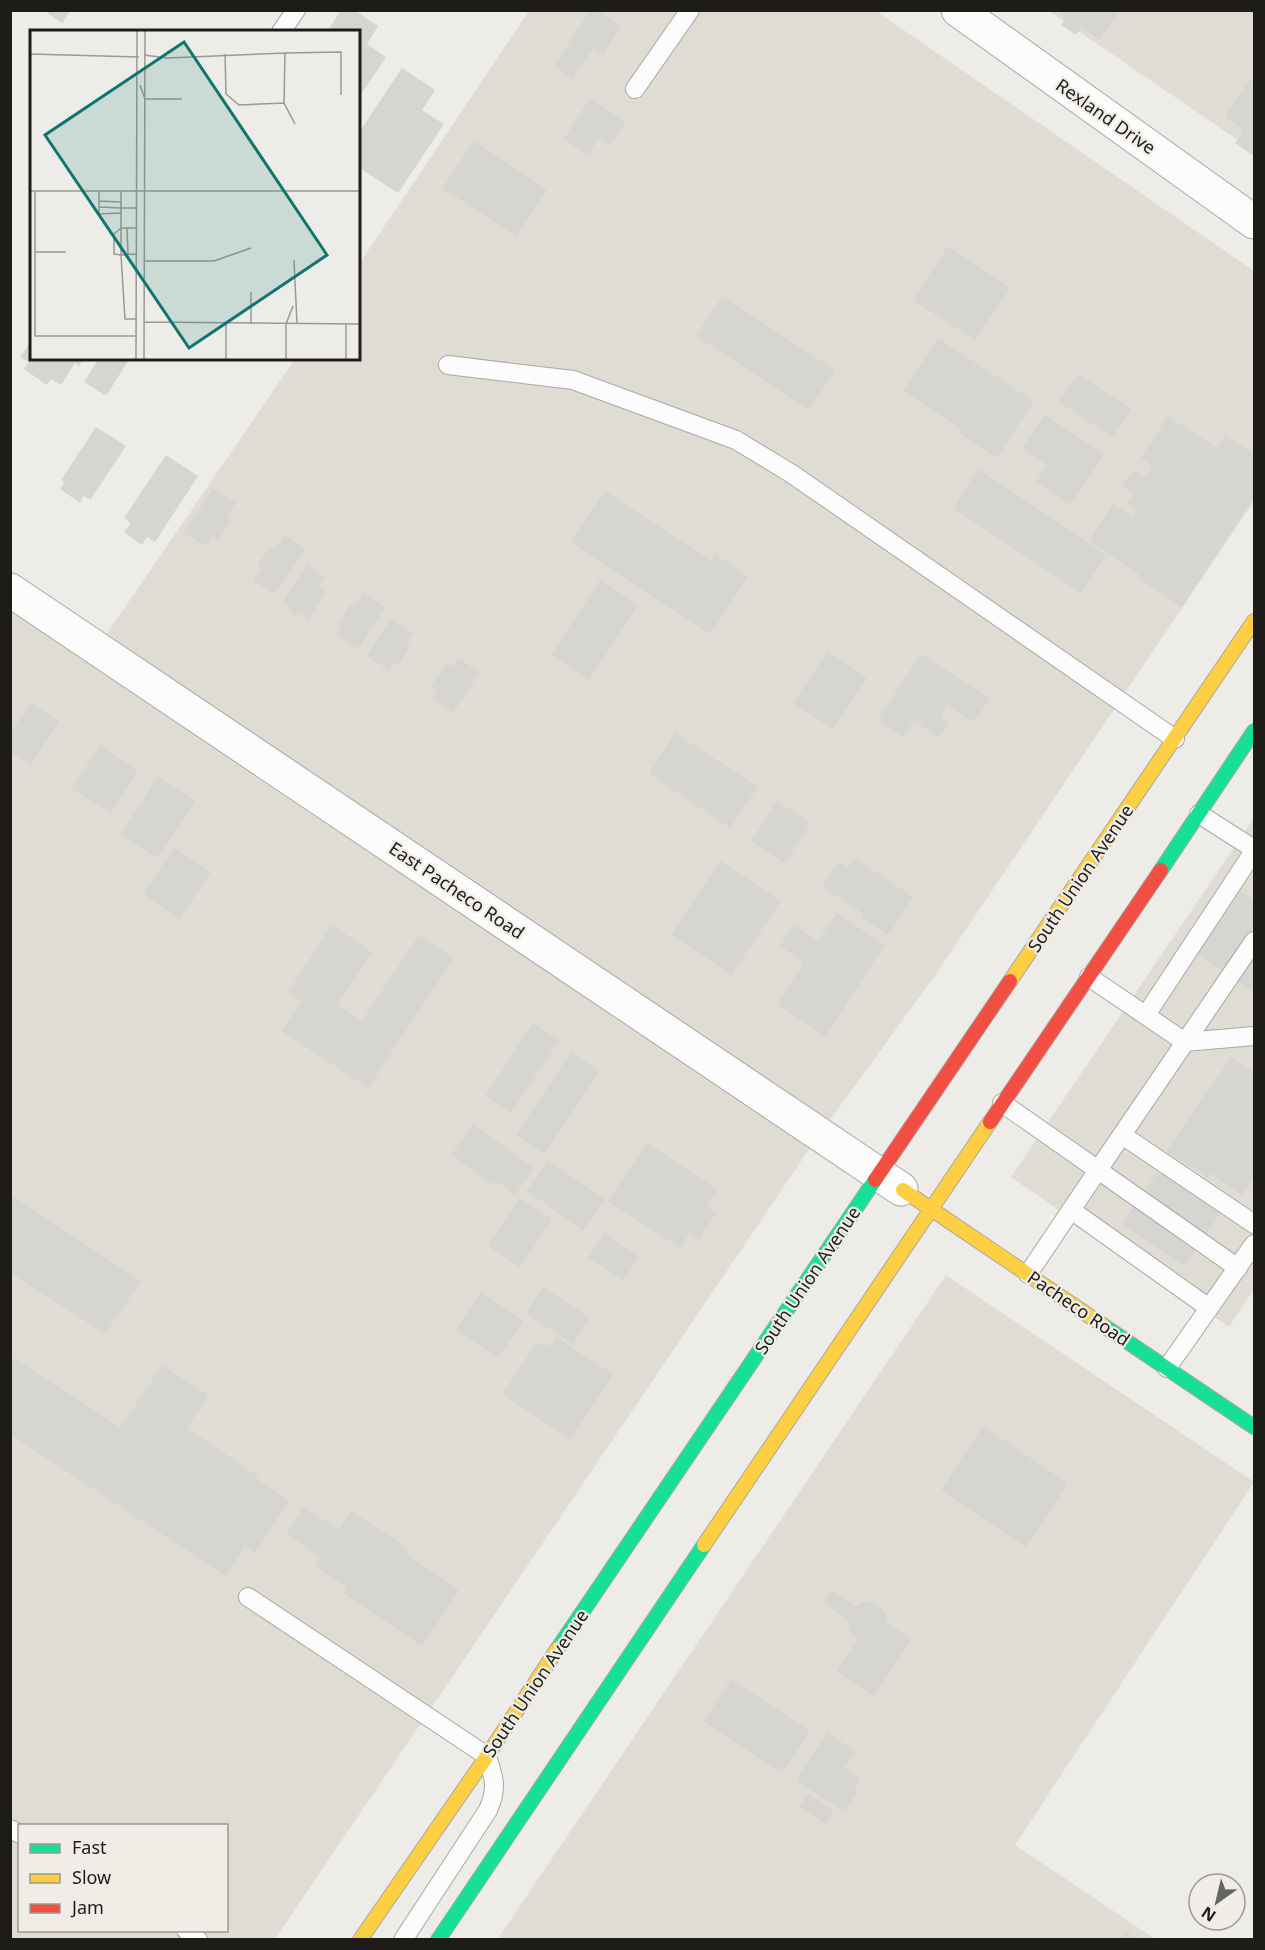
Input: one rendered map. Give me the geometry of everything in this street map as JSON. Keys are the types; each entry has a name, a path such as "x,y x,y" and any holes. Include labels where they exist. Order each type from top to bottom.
{"main road":[{"name":"South Union Avenue","path":"360,1940 487,1756 513,1714 891,1182 1175,739 1254,621"},
{"path":"438,1940 1254,731"},
{"name":"Pacheco Road","path":"891,1182 1254,1427"}],"street":[{"name":"Rexland Drive","path":"958,10 1254,222"},
{"name":"East Pacheco Road","path":"10,590 891,1182"}],"lane":[{"path":"282,30 296,10"},
{"path":"635,89 690,10"},
{"path":"448,365 573,380 735,440 792,474 1175,739"},
{"path":"1146,1015 1254,850 1199,814"},
{"path":"1028,1274 1254,941"},
{"path":"1089,977 1185,1042 1254,1036"},
{"path":"1002,1103 1238,1268"},
{"path":"1122,1135 1254,1224"},
{"path":"1071,1210 1209,1308"},
{"path":"1167,1368 1254,1244"},
{"path":"248,1597 487,1756 495,1781 494,1796 488,1810 403,1940"}],"shaded area":[{"path":"529,11 876,11 1254,271 1254,501 936,974 814,1142 275,1939 11,1939 10,596 97,648 294,360 360,360 360,263"},
{"path":"1049,11 1254,11 1254,151"},
{"path":"1254,818 1254,1289 1229,1327 1011,1177"},
{"path":"946,1275 1254,1482 1015,1845 1155,1939 497,1940"}],"building":[{"path":"43,10 71,10 62,23"},
{"path":"341,10 354,10 378,26 367,44 386,57 360,96 360,30 328,30"},
{"path":"590,10 598,10 621,26 603,54 593,48 572,79 554,66"},
{"path":"1056,10 1120,10 1100,40 1081,27 1076,35 1061,25 1066,17"},
{"path":"402,68 435,90 422,110 444,124 398,193 360,168 360,131"},
{"path":"1250,80 1254,83 1254,156 1235,143 1244,130 1225,117"},
{"path":"590,98 626,122 610,145 599,138 588,155 564,139"},
{"path":"474,141 547,190 516,236 442,188"},
{"path":"948,246 1010,288 975,340 913,300"},
{"path":"722,296 835,370 809,410 696,336"},
{"path":"938,338 1034,401 997,458 959,433 961,429 903,391"},
{"path":"30,343 30,360 83,360 79,366 75,363 61,385 51,379 47,385 24,369 29,362 20,357"},
{"path":"98,360 129,360 106,396 84,382"},
{"path":"1078,374 1131,409 1112,437 1059,402"},
{"path":"1045,415 1104,454 1070,505 1036,482 1047,465 1022,449"},
{"path":"1168,416 1217,448 1225,435 1254,454 1254,497 1182,607 1137,577 1139,574 1089,541 1113,504 1132,516 1136,510 1127,503 1133,494 1122,486 1133,470 1145,477 1152,466 1141,458"},
{"path":"96,427 126,446 90,500 84,496 80,503 60,489 65,482 61,480"},
{"path":"166,455 198,476 155,542 147,537 142,545 124,532 131,523 124,518"},
{"path":"978,469 1106,555 1081,593 953,508"},
{"path":"213,489 236,503 227,516 232,519 218,540 212,536 205,546 184,532"},
{"path":"605,491 711,561 715,554 748,576 710,634 571,542"},
{"path":"284,535 305,549 275,594 253,580 261,569 257,566 270,547 274,550"},
{"path":"307,565 325,577 319,587 326,592 308,619 298,612 296,616 289,611 292,608 283,602"},
{"path":"600,580 638,605 589,680 551,655"},
{"path":"364,593 385,607 358,649 336,635 342,627 338,624 350,605 354,607"},
{"path":"391,619 413,633 406,643 411,645 398,666 393,663 389,670 367,656"},
{"path":"827,652 867,678 833,729 793,703"},
{"path":"921,654 990,699 974,722 947,705 940,717 949,723 939,738 914,721 903,737 877,721"},
{"path":"458,658 480,672 453,713 433,699 438,692 431,687 446,663 452,667"},
{"path":"31,703 59,721 30,765 10,751 10,733"},
{"path":"675,733 758,787 730,828 649,774"},
{"path":"100,746 138,771 111,813 72,788"},
{"path":"158,777 195,801 157,858 121,834"},
{"path":"777,801 811,823 785,863 751,841"},
{"path":"174,848 211,872 180,918 143,894"},
{"path":"855,858 913,897 888,935 860,916 862,913 822,887 838,862 848,868"},
{"path":"720,861 781,901 732,974 671,935"},
{"path":"1238,889 1254,901 1254,992 1195,952"},
{"path":"837,913 885,945 825,1036 777,1004 804,963 780,946 794,925 818,941"},
{"path":"332,925 372,952 337,1005 362,1021 419,935 454,958 368,1088 282,1031 302,1001 288,992"},
{"path":"533,1023 560,1040 511,1113 485,1096"},
{"path":"571,1052 599,1071 544,1154 516,1135"},
{"path":"1231,1057 1254,1073 1254,1177 1242,1195 1210,1173 1207,1177 1167,1151"},
{"path":"473,1124 534,1168 515,1195 496,1181 493,1185 451,1155"},
{"path":"647,1143 718,1190 707,1206 716,1213 699,1239 690,1232 680,1248 608,1201"},
{"path":"548,1160 605,1200 583,1230 527,1191"},
{"path":"1161,1167 1223,1209 1185,1266 1122,1224"},
{"path":"10,1195 141,1281 105,1334 10,1272"},
{"path":"520,1198 552,1219 520,1267 488,1246"},
{"path":"604,1234 639,1257 623,1280 588,1257"},
{"path":"543,1287 590,1318 573,1344 526,1314"},
{"path":"481,1293 523,1321 498,1358 456,1330"},
{"path":"556,1337 613,1374 570,1439 502,1394 536,1343 540,1346 543,1342 549,1347"},
{"path":"14,1358 120,1428 162,1365 209,1395 187,1428 258,1476 256,1479 289,1501 255,1553 245,1546 225,1576 10,1434 10,1362"},
{"path":"983,1426 1068,1483 1026,1547 941,1490"},
{"path":"304,1507 339,1530 351,1511 408,1548 405,1553 459,1590 422,1646 343,1593 347,1587 315,1566 321,1558 286,1534"},
{"path":"832,1590 856,1606 871,1602 886,1614 886,1622 911,1639 873,1696 837,1671 858,1640 850,1630 848,1620 824,1603"},
{"path":"731,1679 810,1731 782,1773 704,1721"},
{"path":"828,1733 856,1752 844,1768 860,1779 854,1789 857,1792 844,1811 796,1780"},
{"path":"808,1794 834,1811 825,1824 799,1807"},
{"path":"1125,1931 1138,1940 1119,1940"}],"traffic: fast":[{"path":"1161,870 1254,731"},
{"path":"558,1648 875,1180"},
{"path":"1104,1326 1254,1427"},
{"path":"438,1940 704,1545"}],"traffic: slow":[{"path":"1010,981 1254,621"},
{"path":"704,1545 990,1122"},
{"path":"903,1190 1104,1326"},
{"path":"360,1940 487,1756 558,1648"}],"traffic: jam":[{"path":"990,1122 1161,870"},
{"path":"875,1180 1010,981"}]}
